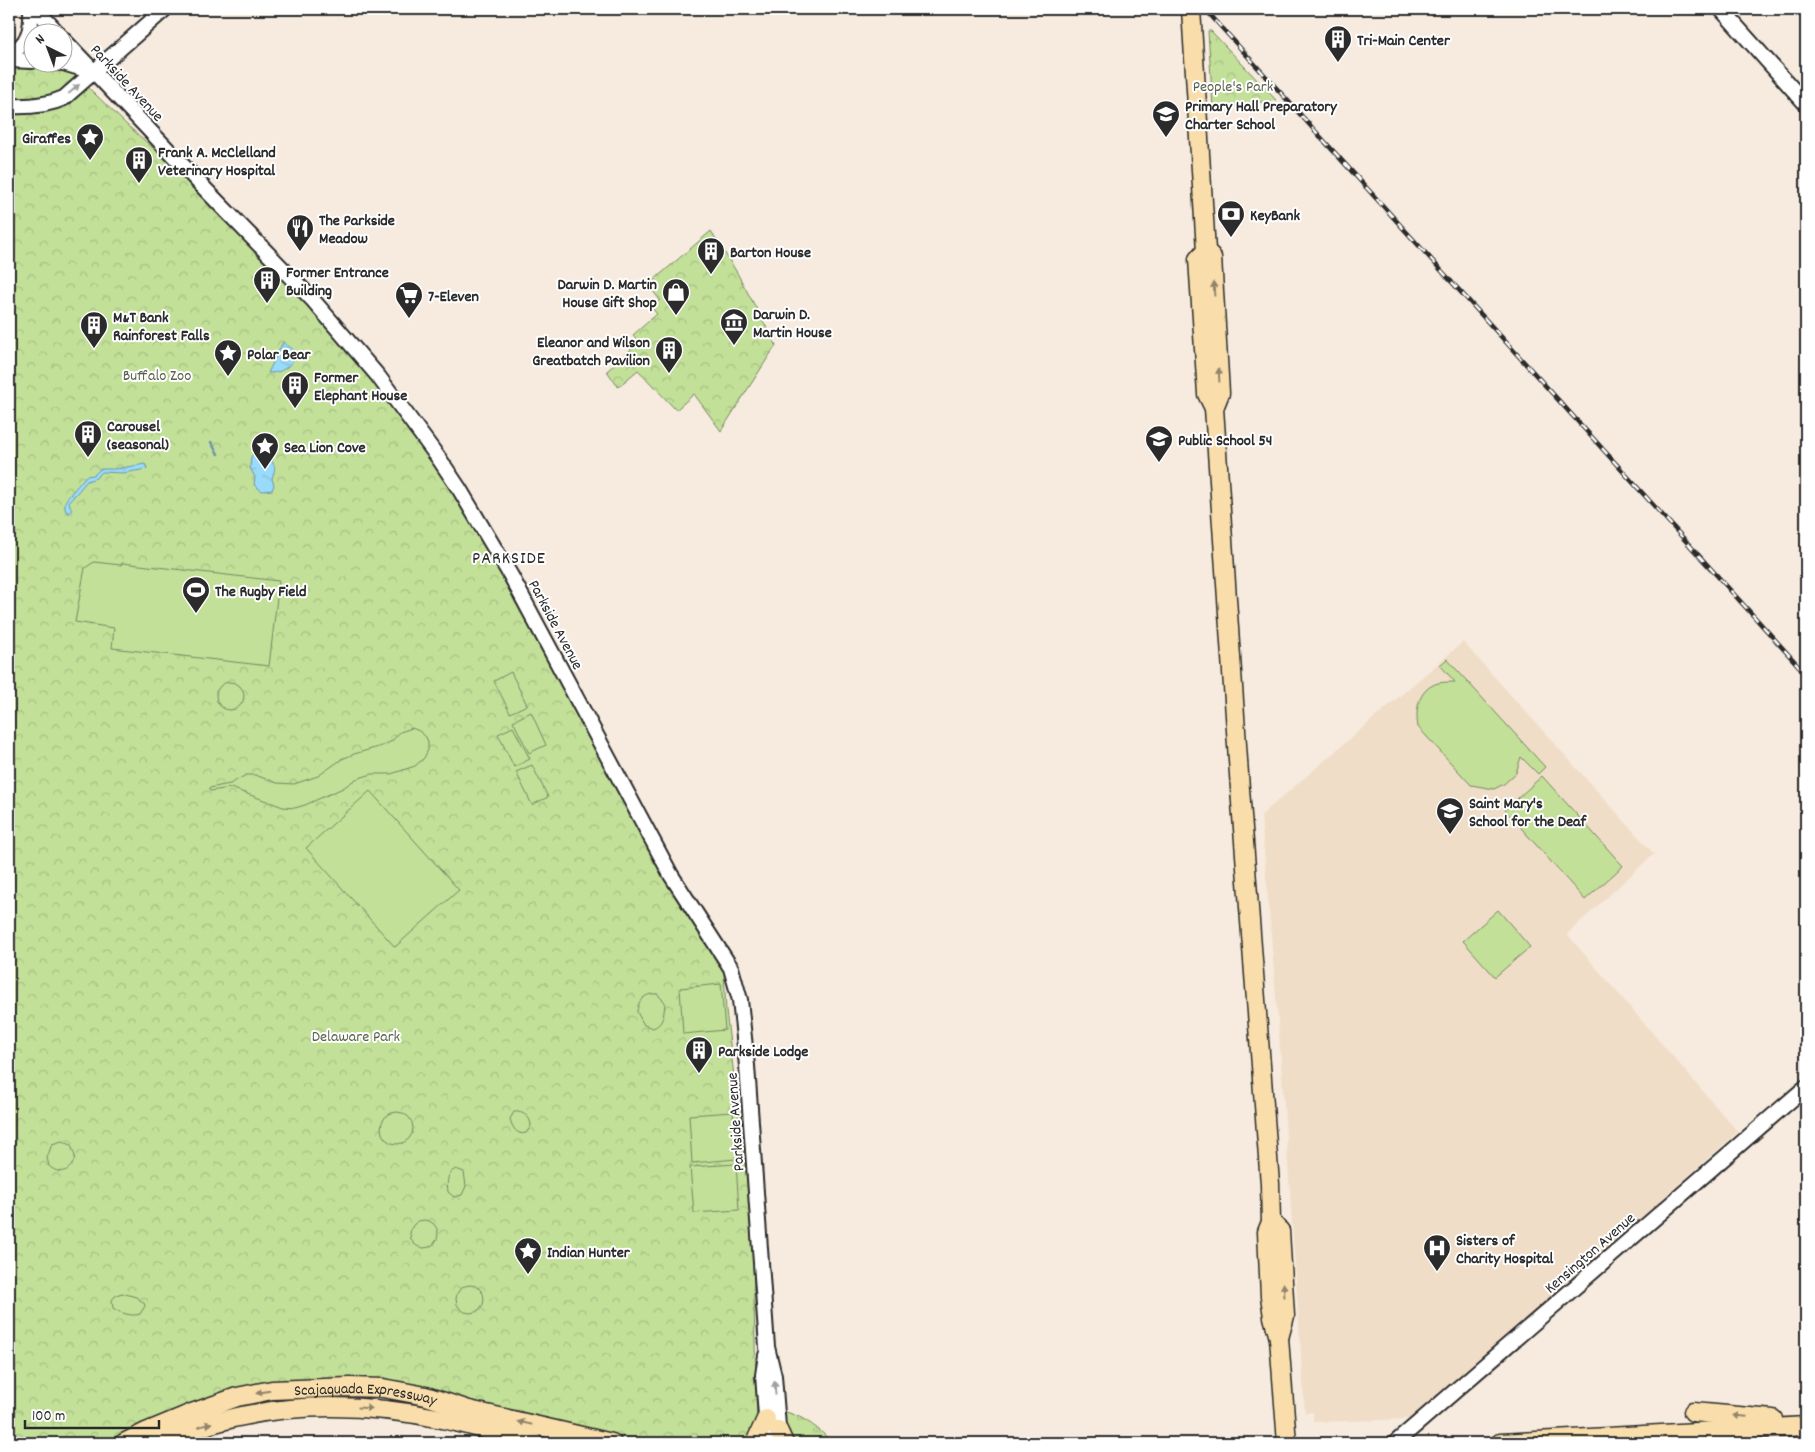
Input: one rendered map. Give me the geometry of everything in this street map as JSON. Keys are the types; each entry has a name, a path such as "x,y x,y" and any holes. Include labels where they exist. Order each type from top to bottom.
{"main road":[{"path":"1191,9 1206,250 1212,257 1220,392 1214,408 1239,772 1272,1222 1280,1231 1285,1316 1279,1338 1287,1442"},
{"name":"Scajaquada Expressway","path":"124,1443 192,1413 237,1397 272,1390 350,1387 383,1388 426,1396 470,1410 612,1443"},
{"name":"Scajaquada Expressway","path":"160,1443 185,1432 228,1418 278,1410 321,1406 367,1408 443,1419 534,1443"},
{"path":"1693,1412 1806,1422"},
{"path":"1500,1443 1806,1426"},
{"path":"755,1443 775,1436"}],"street":[{"path":"9,54 22,46 27,40 31,28 31,9"},
{"path":"36,9 48,22"},
{"path":"9,106 35,106 53,103 64,98 165,9"},
{"path":"1721,9 1806,104"},
{"name":"Parkside Avenue","path":"72,49 312,299 378,376 440,460 511,576 671,874 731,968 740,1000 747,1066 768,1347 763,1375 775,1436"},
{"path":"9,60 22,61"},
{"path":"72,66 93,72"},
{"name":"Kensington Avenue","path":"1399,1440 1806,1087"}],"shaded area":[{"name":"Sisters of Charity Hospital","path":"1463,642 1654,854 1567,934 1738,1132 1412,1419 1313,1422 1313,1412 1305,1413 1279,1033 1261,815"}],"green space":[{"name":"People's Park","path":"1208,31 1211,31 1276,100 1213,108"},
{"name":"Delaware Park","path":"22,45 22,72 72,72 127,125 186,177 310,306 376,384 474,525 503,574 667,883 724,972 726,1011 749,1197 753,1256 757,1429 751,1443 649,1443 552,1422 341,1383 144,1424 107,1443 9,1443 9,58"},
{"path":"711,231 736,271 776,345 721,431 694,394 676,410 638,370 618,387 607,371 639,342 633,335 657,314 651,307 660,300 648,285"},
{"name":"The Rugby Field","path":"94,562 121,565 122,563 279,581 269,666 112,648 114,628 75,622 85,568"},
{"path":"1447,659 1545,767 1538,774 1521,757 1516,773 1504,784 1494,789 1471,785 1418,727 1419,701 1426,690 1438,683 1455,682 1440,665"},
{"path":"511,672 527,705 510,713 494,681"},
{"path":"230,682 240,686 244,696 240,706 230,710 220,706 216,696 220,686"},
{"path":"531,712 546,745 529,753 513,721"},
{"path":"513,727 530,759 514,767 498,734"},
{"path":"412,728 426,737 428,742 428,750 424,758 415,766 391,774 372,774 356,779 343,788 295,808 283,807 231,788 210,791 209,788 230,784 246,775 255,775 277,783 294,784 318,776 342,759 382,746 392,741 400,732"},
{"path":"532,765 548,797 532,805 516,772"},
{"path":"1542,776 1623,866 1585,900 1505,810"},
{"path":"370,791 459,890 395,947 306,848"},
{"path":"1498,910 1530,947 1495,977 1463,941"},
{"path":"721,984 725,1030 683,1034 680,988"},
{"path":"651,994 657,994 665,1002 661,1021 653,1028 644,1025 637,1012 641,1000"},
{"path":"397,1112 409,1116 413,1128 409,1140 397,1144 385,1140 381,1128 385,1116"},
{"path":"514,1112 523,1114 530,1120 531,1126 526,1133 520,1133 514,1128 510,1119"},
{"path":"733,1112 736,1159 692,1163 689,1115"},
{"path":"62,1141 71,1145 75,1156 69,1168 58,1171 49,1166 47,1158 52,1144"},
{"path":"736,1164 739,1210 694,1213 690,1167"},
{"path":"456,1169 464,1172 466,1186 462,1195 454,1197 448,1192 447,1182 450,1173"},
{"path":"424,1220 434,1224 438,1234 434,1244 424,1248 414,1244 410,1234 414,1224"},
{"path":"470,1285 480,1289 484,1299 480,1309 470,1313 460,1309 456,1299 460,1289"},
{"path":"122,1293 136,1297 144,1303 145,1306 140,1314 126,1314 113,1308 112,1300 116,1295"},
{"path":"786,1412 811,1424 833,1443 790,1443 786,1432 784,1413"}],"water":[{"path":"283,342 295,351 295,356 283,370 268,373"},
{"path":"255,448 260,448 259,457 271,460 274,465 272,479 274,485 272,490 262,491 254,485 255,477 250,468 251,457 255,452"},
{"path":"145,464 147,469 123,473 102,472 96,478 87,481 69,502 72,511 68,514 65,509 65,502 86,476 94,475 100,469 115,469"}],"waterway":[{"path":"211,442 218,454"}],"railway":[{"path":"1205,9 1806,674"}],"place":[{"name":"Tri-Main Center","path":"1338,63"},
{"name":"Primary Hall Preparatory Charter School","path":"1166,138"},
{"name":"Giraffes","path":"90,161"},
{"name":"Frank A. McClelland Veterinary Hospital","path":"139,184"},
{"name":"KeyBank","path":"1231,238"},
{"name":"The Parkside Meadow","path":"300,252"},
{"name":"Barton House","path":"711,275"},
{"name":"Former Entrance Building","path":"267,304"},
{"name":"Darwin D. Martin House Gift Shop","path":"676,316"},
{"name":"7-Eleven","path":"409,319"},
{"name":"Darwin D. Martin House","path":"734,346"},
{"name":"M&T Bank Rainforest Falls","path":"94,349"},
{"name":"Eleanor and Wilson Greatbatch Pavilion","path":"669,374"},
{"name":"Polar Bear","path":"228,377"},
{"name":"Former Elephant House","path":"295,409"},
{"name":"Carousel (seasonal)","path":"88,458"},
{"name":"Public School 54","path":"1159,463"},
{"name":"Sea Lion Cove","path":"265,470"},
{"name":"The Rugby Field","path":"196,614"},
{"name":"Saint Mary's School for the Deaf","path":"1450,835"},
{"name":"Parkside Lodge","path":"699,1074"},
{"name":"Sisters of Charity Hospital","path":"1437,1272"},
{"name":"Indian Hunter","path":"528,1275"}],"district":[{"name":"PARKSIDE","path":"509,557"}],"park label":[{"name":"Buffalo Zoo","path":"157,374"}]}
